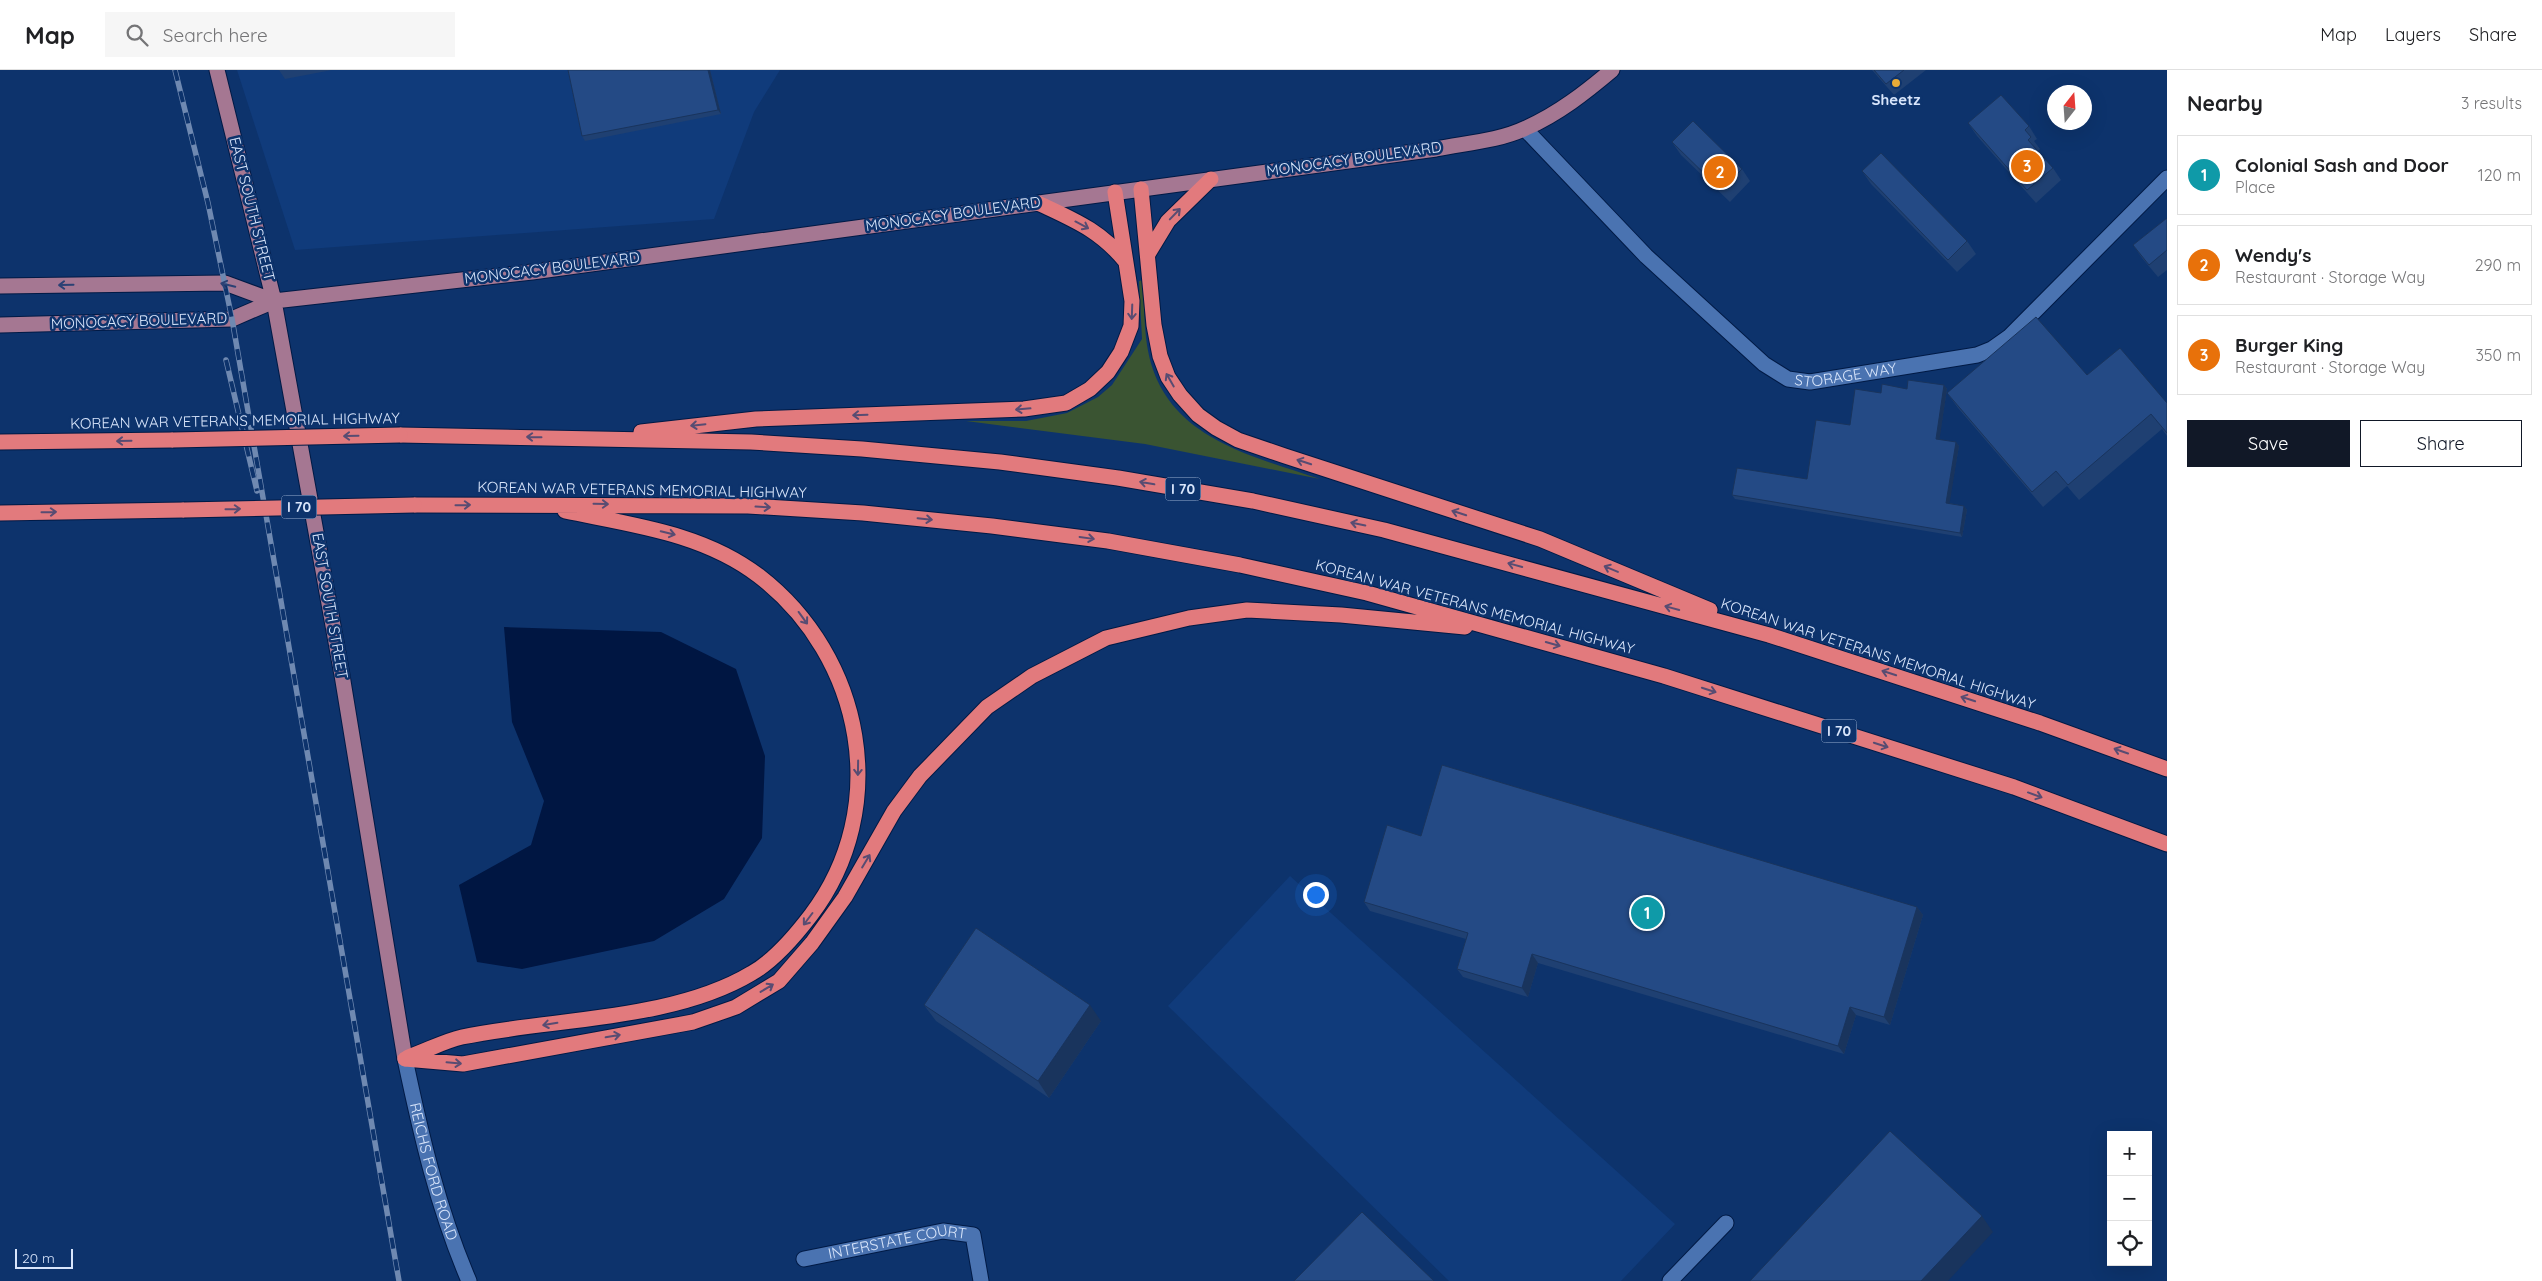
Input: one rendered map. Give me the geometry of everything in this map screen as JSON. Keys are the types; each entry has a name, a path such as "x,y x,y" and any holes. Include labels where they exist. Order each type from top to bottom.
{"highway":[{"path":"1148,254 1168,221 1211,179"},
{"path":"1141,188 1154,325 1160,356 1168,377 1198,415 1216,428 1238,440 1540,540 1769,635"},
{"path":"582,438 756,419 1024,409 1066,403 1090,390 1108,372 1121,352 1132,326 1132,301 1115,192"},
{"path":"1038,203 1099,234 1112,245 1126,263"},
{"name":"KOREAN WAR VETERANS MEMORIAL HIGHWAY","path":"0,442 400,436 751,442 862,449 1000,462 1118,478 1253,501 1384,530 1769,635 2032,720 2167,769"},
{"path":"405,1059 459,1038 658,1007 702,997 732,985 756,971 780,949 799,931 816,908 832,884 844,856 854,818 858,754 847,698 822,644 798,611 757,574 700,543 670,534 535,504"},
{"name":"KOREAN WAR VETERANS MEMORIAL HIGHWAY","path":"0,513 414,505 748,506 863,513 1002,527 1108,541 1240,565 1367,592 1506,630 1664,676 2014,787 2167,844"},
{"path":"405,1059 463,1064 693,1022 736,1007 779,981 812,942 845,897 894,811 920,776 987,706 1032,676 1106,638 1189,618 1247,610 1341,615 1506,630"}],"main road":[{"name":"EAST SOUTH STREET","path":"217,70 274,301 342,675 405,1059"},
{"name":"MONOCACY BOULEVARD","path":"0,325 232,319 274,301 532,272 1436,149 1492,138 1525,129 1552,115 1584,93 1612,70"},
{"name":"MONOCACY BOULEVARD","path":"0,286 225,282 274,301"}],"street":[{"name":"STORAGE WAY","path":"1525,129 1646,256 1764,364 1788,379 1810,382 1977,355 1992,349 2009,337 2167,178"},
{"name":"REICHS FORD ROAD","path":"405,1059 425,1152 440,1208 469,1281"},
{"path":"1670,1281 1726,1223"},
{"name":"INTERSTATE COURT","path":"804,1258 943,1231 973,1236 981,1281"}],"shaded area":[{"path":"237,70 780,70 754,112 714,219 295,250"},
{"path":"504,627 661,632 736,669 765,756 762,838 724,899 654,941 522,969 477,962 459,885 531,845 544,801 512,722"},
{"path":"1290,876 1675,1224 1621,1281 1449,1281 1168,1006"}],"green space":[{"path":"1143,280 1147,345 1155,376 1170,401 1188,421 1211,437 1236,450 1320,479 1145,444 966,421 1026,421 1067,413 1098,397 1112,385 1142,339 1139,281"}],"building":[{"path":"568,70 708,70 718,110 582,136"},
{"path":"1874,70 1904,70 1886,84"},
{"path":"2001,95 2029,126 2025,130 2031,137 2028,140 2053,168 2027,190 1968,123"},
{"path":"1693,121 1742,169 1721,190 1672,142"},
{"path":"1881,153 1967,241 1948,260 1862,171"},
{"path":"2167,218 2167,250 2149,265 2133,245"},
{"path":"2036,317 2087,375 2120,348 2167,403 2167,433 2151,414 2068,485 2056,471 2032,492 1947,393"},
{"path":"1908,380 1944,385 1936,439 1956,442 1946,503 1964,506 1960,533 1732,495 1737,468 1807,479 1816,420 1850,425 1855,389 1881,393 1882,384 1907,389"},
{"path":"1442,765 1917,907 1884,1017 1850,1007 1838,1046 1532,954 1522,988 1457,969 1468,933 1364,902 1387,825 1421,836"},
{"path":"976,928 1090,1005 1038,1081 924,1005"},
{"path":"1890,1131 1982,1216 1921,1281 1750,1281"},
{"path":"1362,1212 1434,1281 1294,1281"}],"railway":[{"path":"175,70 208,203 232,319 399,1281"},
{"path":"226,360 257,491"}],"place":[{"name":"Sheetz","path":"1896,83"},
{"name":"Burger King","path":"2027,166"},
{"name":"Wendy's","path":"1720,172"},
{"name":"Colonial Sash and Door","path":"1647,913"}]}
